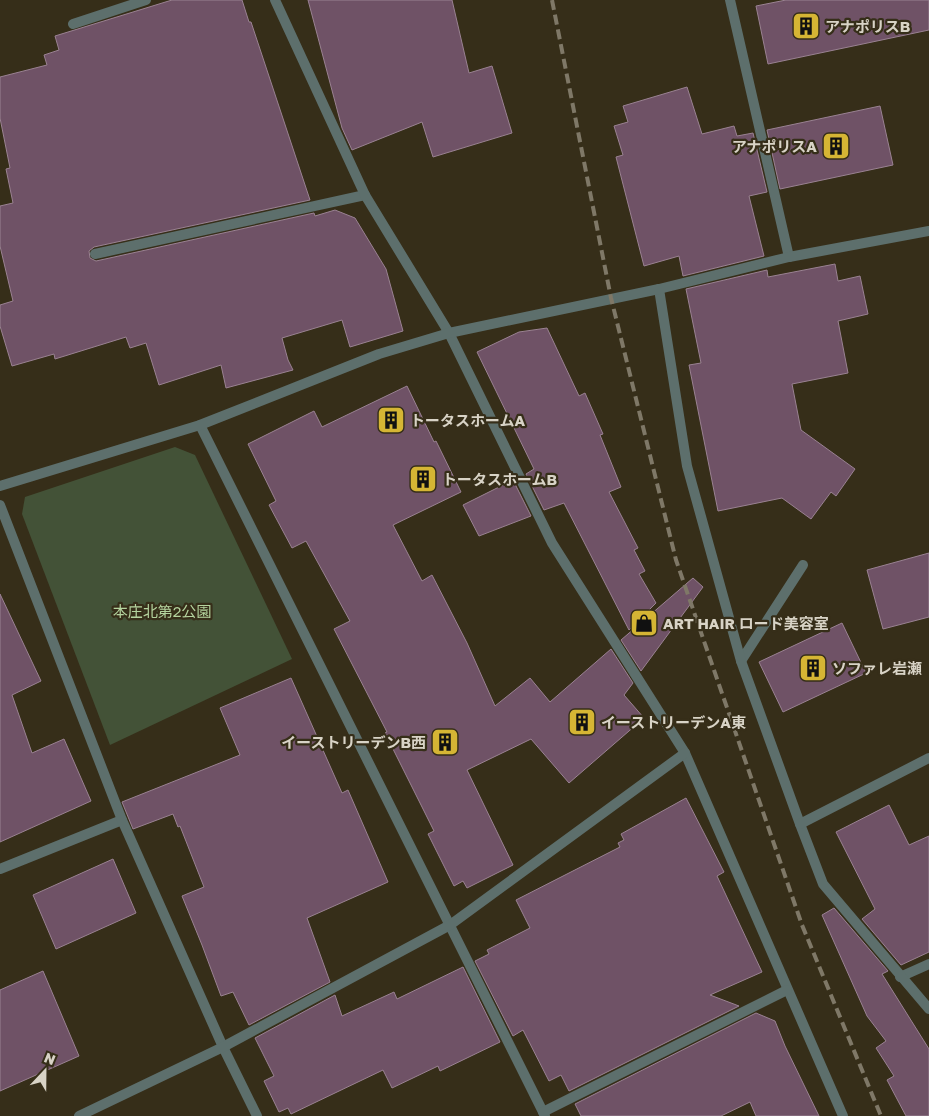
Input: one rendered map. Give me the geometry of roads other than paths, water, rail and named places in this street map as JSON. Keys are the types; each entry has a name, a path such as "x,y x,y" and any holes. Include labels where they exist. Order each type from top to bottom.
{"street":[{"path":"73,24 146,0"},
{"path":"275,0 365,195 450,333 552,543 685,753 843,1116"},
{"path":"730,0 789,257"},
{"path":"96,254 365,195"},
{"path":"0,486 200,425 379,354 450,333 659,289 789,257 929,231"},
{"path":"659,289 687,466 741,661 800,824 823,884 929,1009"},
{"path":"200,425 544,1114 788,990"},
{"path":"0,505 122,820 223,1047 257,1116"},
{"path":"741,661 803,565"},
{"path":"79,1116 223,1047 450,925 685,753"},
{"path":"800,824 929,758"},
{"path":"0,870 122,820"},
{"path":"900,977 929,964"}],"railway":[{"path":"552,0 611,298 676,560 802,925 881,1116"}],"place":[{"name":"アナポリスB","path":"806,26"},
{"name":"アナポリスA","path":"836,146"},
{"name":"トータスホームA","path":"391,420"},
{"name":"トータスホームB","path":"423,479"},
{"name":"ART HAIR ロード美容室","path":"644,623"},
{"name":"ソファレ岩瀬","path":"813,668"},
{"name":"イーストリーデンA東","path":"582,722"},
{"name":"イーストリーデンB西","path":"445,742"}],"park label":[{"name":"本庄北第2公園","path":"162,611"}]}
